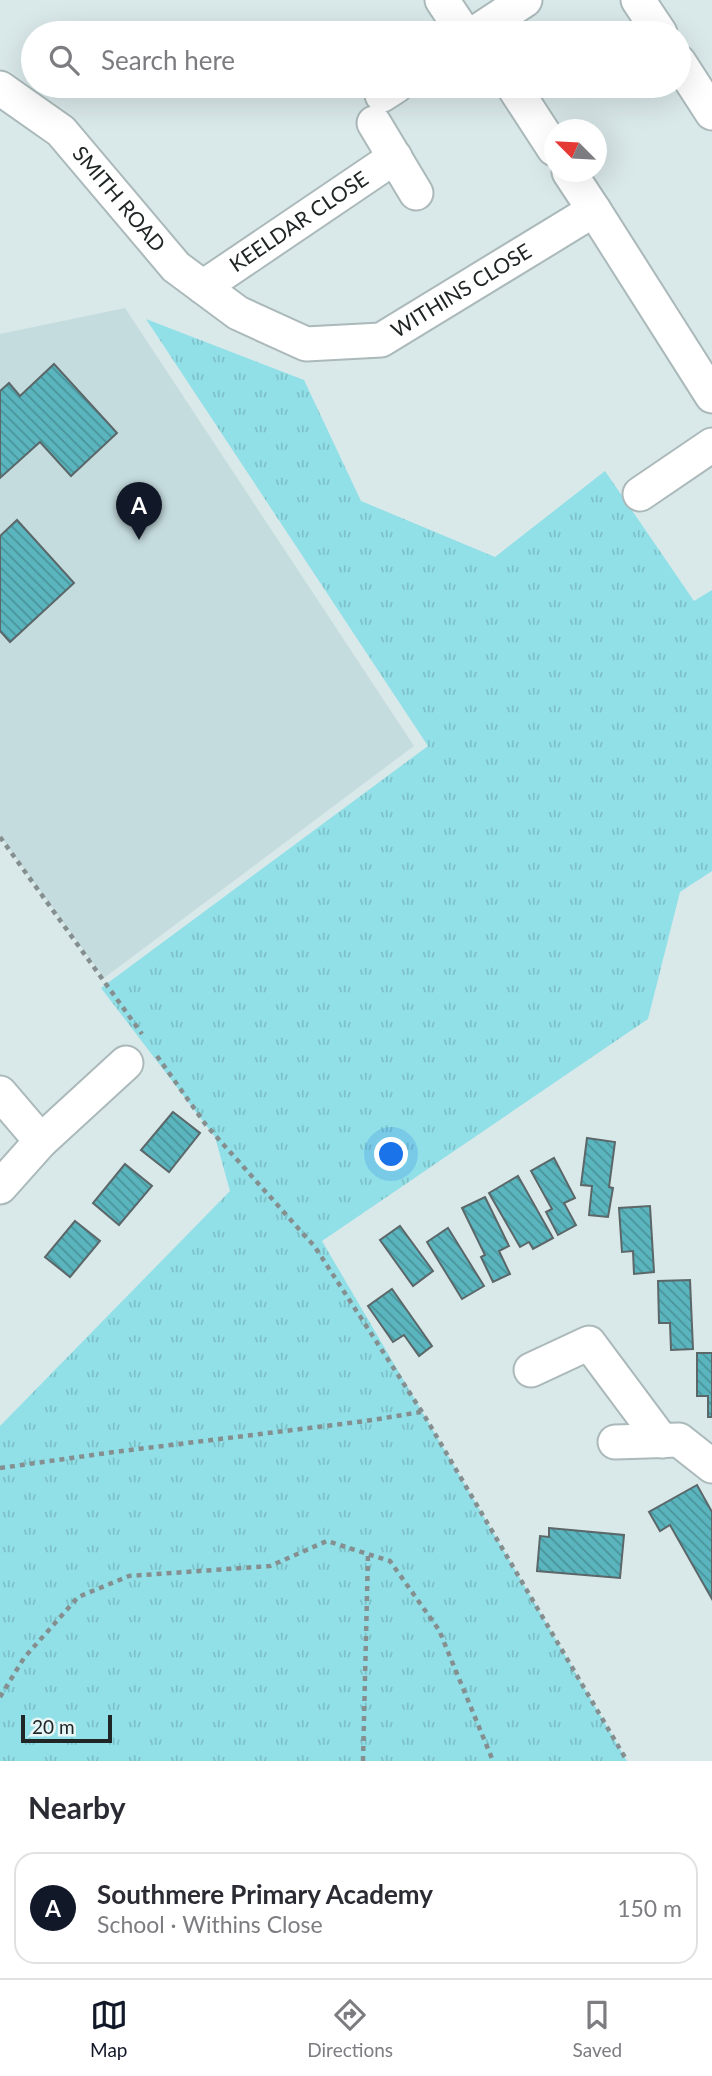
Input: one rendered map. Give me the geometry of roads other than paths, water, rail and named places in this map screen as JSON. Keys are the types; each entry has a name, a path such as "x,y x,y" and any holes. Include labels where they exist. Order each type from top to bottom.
{"street":[{"path":"442,0 456,21"},
{"path":"494,21 526,0"},
{"path":"638,0 652,21"},
{"path":"691,81 712,113"},
{"name":"SMITH ROAD","path":"0,88 61,131 176,267 238,313"},
{"path":"521,98 544,132"},
{"path":"384,101 395,157 416,193"},
{"name":"KEELDAR CLOSE","path":"203,287 395,157"},
{"path":"576,182 712,396"},
{"name":"WITHINS CLOSE","path":"238,313 306,344 381,340 594,210"},
{"path":"640,494 712,446"},
{"path":"0,1187 41,1141 126,1063"},
{"path":"0,1094 41,1141"},
{"path":"531,1370 589,1343 662,1441"},
{"path":"615,1442 679,1440 712,1466"}],"place":[{"name":"Southmere Primary Academy","path":"139,540"}]}
